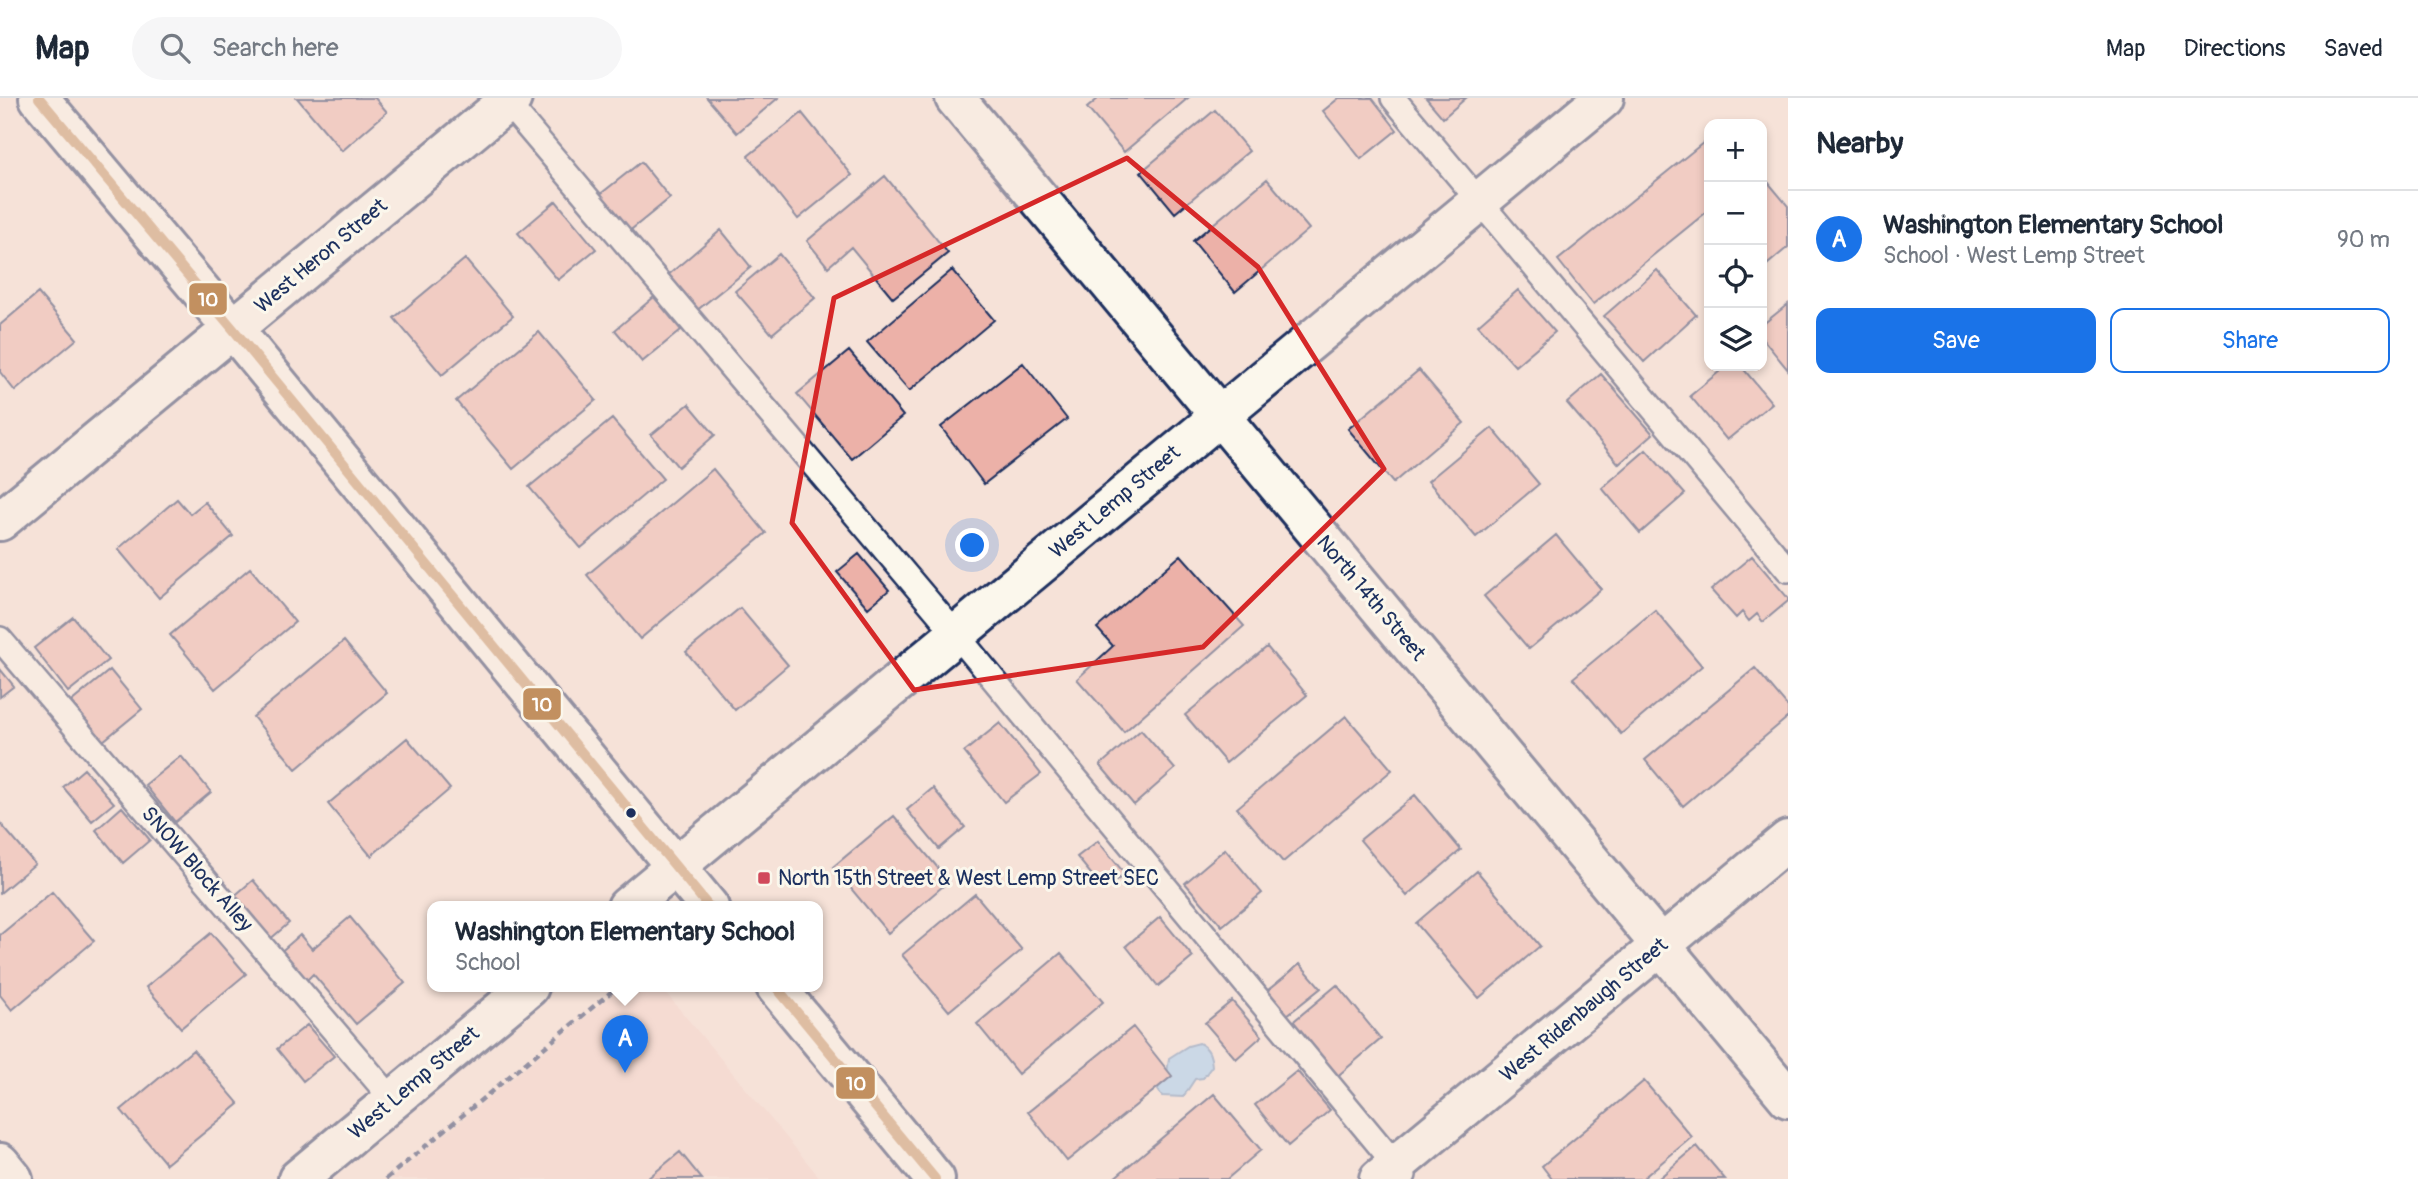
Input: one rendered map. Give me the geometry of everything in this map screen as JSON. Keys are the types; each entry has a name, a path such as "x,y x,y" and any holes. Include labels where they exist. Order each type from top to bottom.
{"street":[{"path":"39,98 233,329 704,901"},
{"name":"North 14th Street","path":"955,98 1788,1098"},
{"name":"West Lemp Street","path":"634,901 1604,98"},
{"name":"West Heron Street","path":"0,521 507,99"},
{"name":"West Ridenbaugh Street","path":"1394,1174 1788,840"},
{"name":"West Lemp Street","path":"298,1179 524,992"},
{"path":"780,992 935,1179"},
{"path":"0,1163 13,1179"}],"lane":[{"path":"1393,98 1788,570"},
{"path":"507,99 956,634 1394,1174"},
{"name":"SNOW Block Alley","path":"0,639 393,1100"}],"path":[{"path":"386,1179 611,992"}],"highlighted area":[{"path":"1127,158 1258,267 1384,469 1203,647 914,690 792,523 834,298"}],"shaded area":[{"path":"615,992 665,992 821,1179 391,1179"}],"water":[{"path":"1199,1043 1209,1052 1212,1066 1203,1078 1195,1079 1183,1097 1162,1096 1158,1090 1159,1082 1167,1074 1169,1058 1188,1046"}],"building":[{"path":"297,98 375,98 387,112 342,151"},
{"path":"707,98 778,98 737,133"},
{"path":"1099,98 1188,98 1124,152 1087,108"},
{"path":"1339,98 1372,98 1397,130 1361,159 1323,111"},
{"path":"1426,98 1466,98 1443,118"},
{"path":"1215,110 1249,151 1175,213 1141,172"},
{"path":"802,113 852,175 798,219 748,156"},
{"path":"1704,142 1704,214 1593,304 1558,260"},
{"path":"641,162 670,198 627,233 598,196"},
{"path":"885,176 948,253 893,298 851,247 828,267 807,241"},
{"path":"1267,179 1309,229 1235,292 1193,241"},
{"path":"1767,181 1788,206 1788,247 1767,265"},
{"path":"556,201 596,249 558,280 518,233"},
{"path":"721,230 751,267 696,311 667,276"},
{"path":"779,254 815,298 772,334 735,291"},
{"path":"465,259 513,316 442,375 394,318"},
{"path":"952,270 994,320 909,391 867,342"},
{"path":"1657,270 1696,315 1644,362 1604,316"},
{"path":"1518,290 1555,332 1515,366 1478,325"},
{"path":"38,293 77,339 15,391 0,372 0,325"},
{"path":"654,297 681,330 642,362 615,330"},
{"path":"1788,304 1788,370 1767,344 1767,321"},
{"path":"539,332 596,400 513,469 456,401"},
{"path":"849,351 903,416 852,459 797,394"},
{"path":"1023,363 1067,419 984,484 941,427"},
{"path":"1419,370 1464,423 1393,483 1348,429"},
{"path":"1720,371 1745,371 1772,403 1727,440 1690,396"},
{"path":"1601,374 1653,434 1619,464 1567,403"},
{"path":"689,404 715,435 678,467 651,435"},
{"path":"612,419 663,479 581,548 529,487"},
{"path":"1492,428 1539,484 1476,537 1428,481"},
{"path":"1646,450 1685,494 1640,533 1602,488"},
{"path":"713,469 766,533 640,639 587,575"},
{"path":"177,499 190,514 205,502 233,536 159,598 118,549"},
{"path":"1556,535 1601,589 1529,649 1484,596"},
{"path":"859,554 889,590 868,608 837,572"},
{"path":"1181,555 1244,626 1124,732 1077,679 1113,646 1097,628"},
{"path":"1752,556 1788,598 1788,601 1763,622 1757,614 1749,621 1742,612 1736,618 1711,590"},
{"path":"250,568 295,622 215,689 170,635"},
{"path":"740,608 788,665 735,710 686,652"},
{"path":"1655,610 1702,666 1621,734 1573,678"},
{"path":"73,617 108,660 68,692 34,648"},
{"path":"344,641 387,693 296,769 253,717"},
{"path":"1267,647 1307,695 1226,763 1185,715"},
{"path":"1755,668 1788,707 1788,717 1683,806 1645,760"},
{"path":"0,669 14,686 0,697"},
{"path":"110,670 142,709 103,741 71,702"},
{"path":"1346,716 1392,770 1283,862 1237,808"},
{"path":"1000,723 1041,774 1004,802 964,752"},
{"path":"1141,730 1175,769 1134,805 1100,765"},
{"path":"407,738 450,789 371,856 328,804"},
{"path":"181,756 211,792 175,822 145,785"},
{"path":"84,769 114,803 92,821 63,787"},
{"path":"933,788 965,827 939,849 907,810"},
{"path":"1415,795 1461,850 1407,896 1360,840"},
{"path":"122,807 150,840 123,863 96,830"},
{"path":"894,816 949,881 888,933 833,867"},
{"path":"0,823 35,864 0,893"},
{"path":"1098,841 1125,874 1104,890 1077,857"},
{"path":"1225,849 1262,893 1222,926 1185,883"},
{"path":"1477,871 1540,946 1479,998 1416,923"},
{"path":"253,880 289,923 268,941 232,898"},
{"path":"52,892 94,941 12,1010 0,995 0,935"},
{"path":"975,894 1022,950 949,1011 902,955"},
{"path":"350,917 405,983 356,1024 313,974 303,984 278,954 300,935 312,949"},
{"path":"1160,917 1193,957 1158,986 1126,946"},
{"path":"211,933 246,974 181,1028 146,987"},
{"path":"1061,953 1103,1002 1018,1074 977,1024"},
{"path":"1300,964 1321,988 1282,1019 1262,995"},
{"path":"1337,985 1381,1039 1334,1079 1289,1025"},
{"path":"1232,1001 1262,1036 1236,1059 1205,1023"},
{"path":"307,1025 334,1056 303,1081 277,1049"},
{"path":"1133,1027 1172,1076 1067,1161 1028,1112"},
{"path":"193,1050 239,1104 166,1164 121,1110"},
{"path":"1297,1071 1330,1110 1288,1146 1255,1105"},
{"path":"1644,1081 1692,1137 1642,1179 1552,1179 1542,1166"},
{"path":"1214,1094 1261,1150 1227,1179 1113,1179"},
{"path":"1697,1146 1725,1179 1658,1179"},
{"path":"680,1152 702,1179 647,1179"}],"transit line":[{"name":"10","path":"39,98 704,901"},
{"name":"10","path":"780,992 935,1179"}],"place":[{"name":"North 15th Street & West Lemp Street SEC","path":"764,878"},
{"name":"Washington Elementary School","path":"625,1073"}]}
